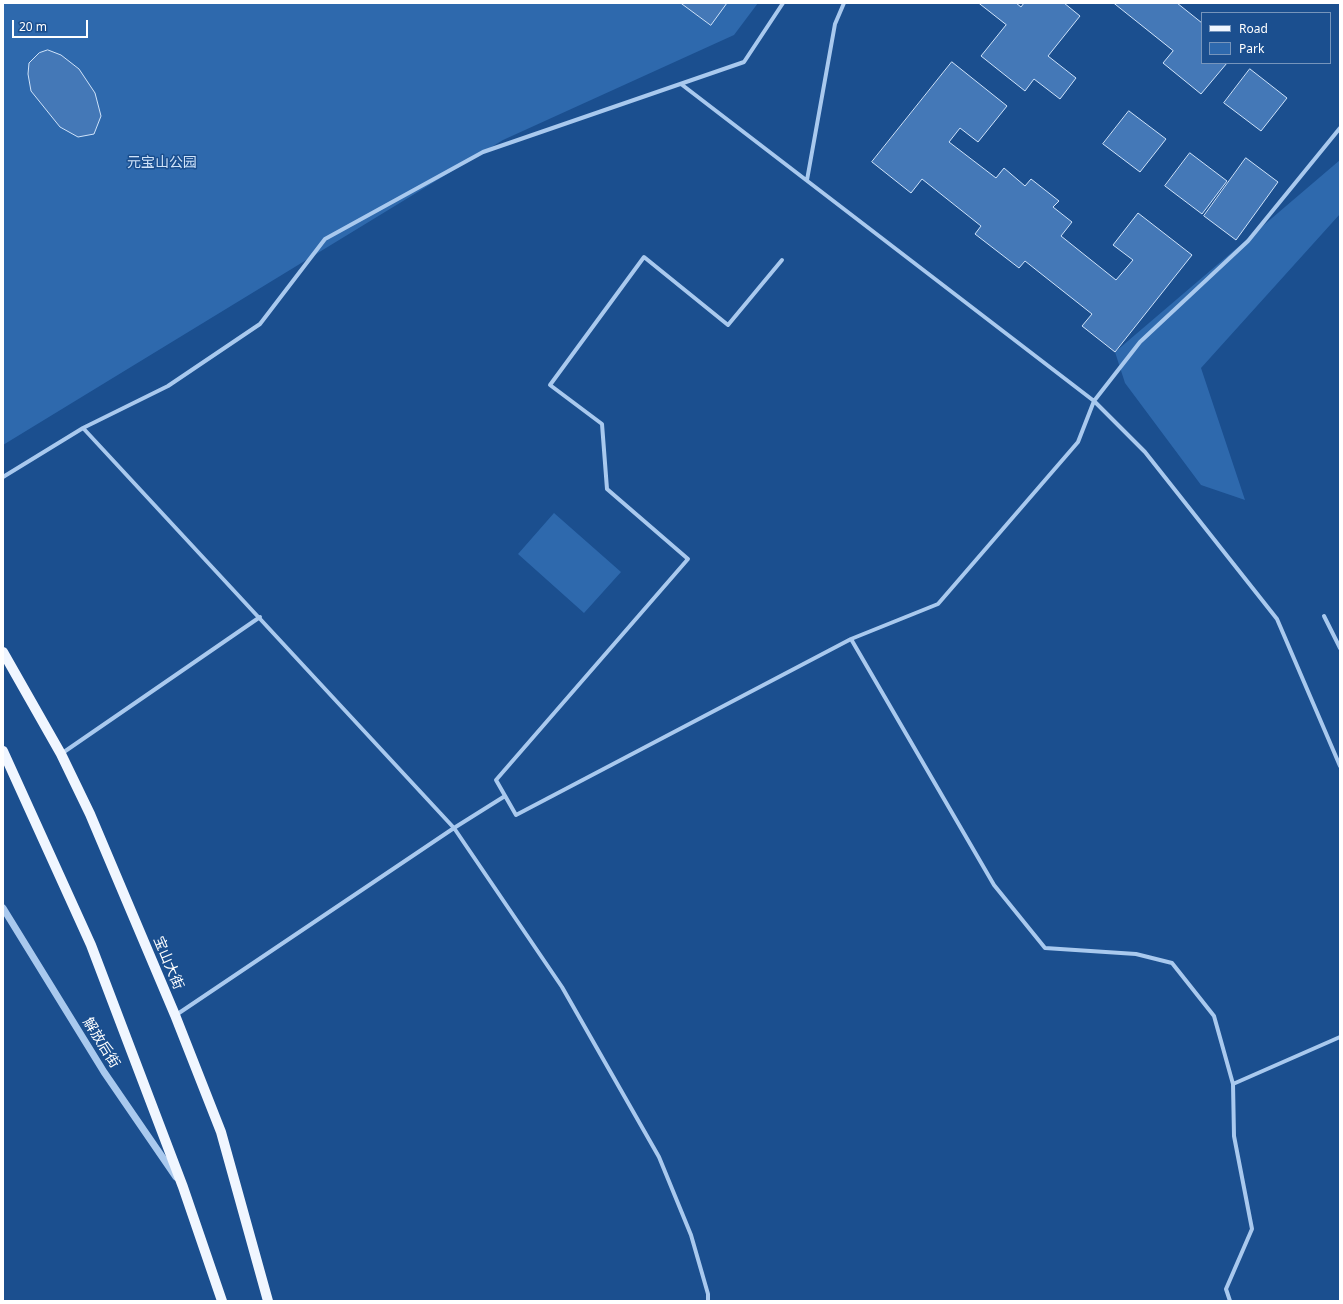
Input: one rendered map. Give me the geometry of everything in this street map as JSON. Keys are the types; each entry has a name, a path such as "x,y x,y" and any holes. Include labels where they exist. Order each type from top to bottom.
{"main road":[{"name":"宝山大街","path":"3,652 61,754 90,814 175,1015 221,1132 268,1301"},
{"path":"3,751 91,945 183,1187 222,1301"}],"street":[{"path":"3,477 83,428 168,386 260,324 326,239 483,152 744,62 783,3"},
{"path":"807,180 835,24 844,3"},
{"path":"681,84 1094,401 1145,452 1278,619 1340,766"},
{"path":"782,260 728,325 644,257 550,385 602,424 607,489 688,559 496,780 516,815 851,639 938,604 1078,442 1094,401 1140,342 1248,241 1340,128"},
{"path":"83,428 260,617 454,828 562,987 659,1157 691,1235 708,1294 708,1301"},
{"path":"1324,616 1340,648"},
{"path":"61,754 260,617"},
{"path":"851,639 994,885 1045,948 1136,954 1172,963 1214,1016 1233,1084 1234,1136 1252,1229 1226,1290 1230,1301"},
{"path":"175,1015 454,828 505,796"},
{"name":"解放后街","path":"3,908 104,1072 183,1187"},
{"path":"1233,1084 1340,1037"}],"green space":[{"name":"元宝山公园","path":"3,3 758,3 734,35 503,140 3,445"},
{"path":"1340,160 1340,214 1201,368 1245,500 1201,485 1125,383 1115,352"},
{"path":"554,513 621,572 584,613 518,554"}],"building":[{"path":"681,3 727,3 711,25"},
{"path":"979,3 1016,3 1021,7 1024,3 1064,3 1080,16 1048,56 1076,78 1060,99 1034,79 1025,91 981,56 1006,25"},
{"path":"1114,3 1177,3 1201,22 1201,64 1226,64 1201,94 1163,63 1173,51"},
{"path":"48,50 61,55 79,69 95,93 101,116 94,134 78,137 60,127 31,91 28,74 29,63 39,53"},
{"path":"952,62 1007,106 978,142 960,128 949,142 996,178 1004,168 1025,186 1031,179 1059,201 1053,207 1072,222 1061,236 1116,280 1133,260 1113,245 1138,213 1192,255 1115,352 1082,326 1092,314 1025,261 1019,268 975,234 981,226 922,179 911,193 872,162"},
{"path":"1250,69 1287,98 1261,131 1224,103"},
{"path":"1129,111 1166,139 1140,172 1103,144"},
{"path":"1190,153 1227,181 1202,214 1165,186"},
{"path":"1246,158 1278,182 1236,240 1204,216"}]}
